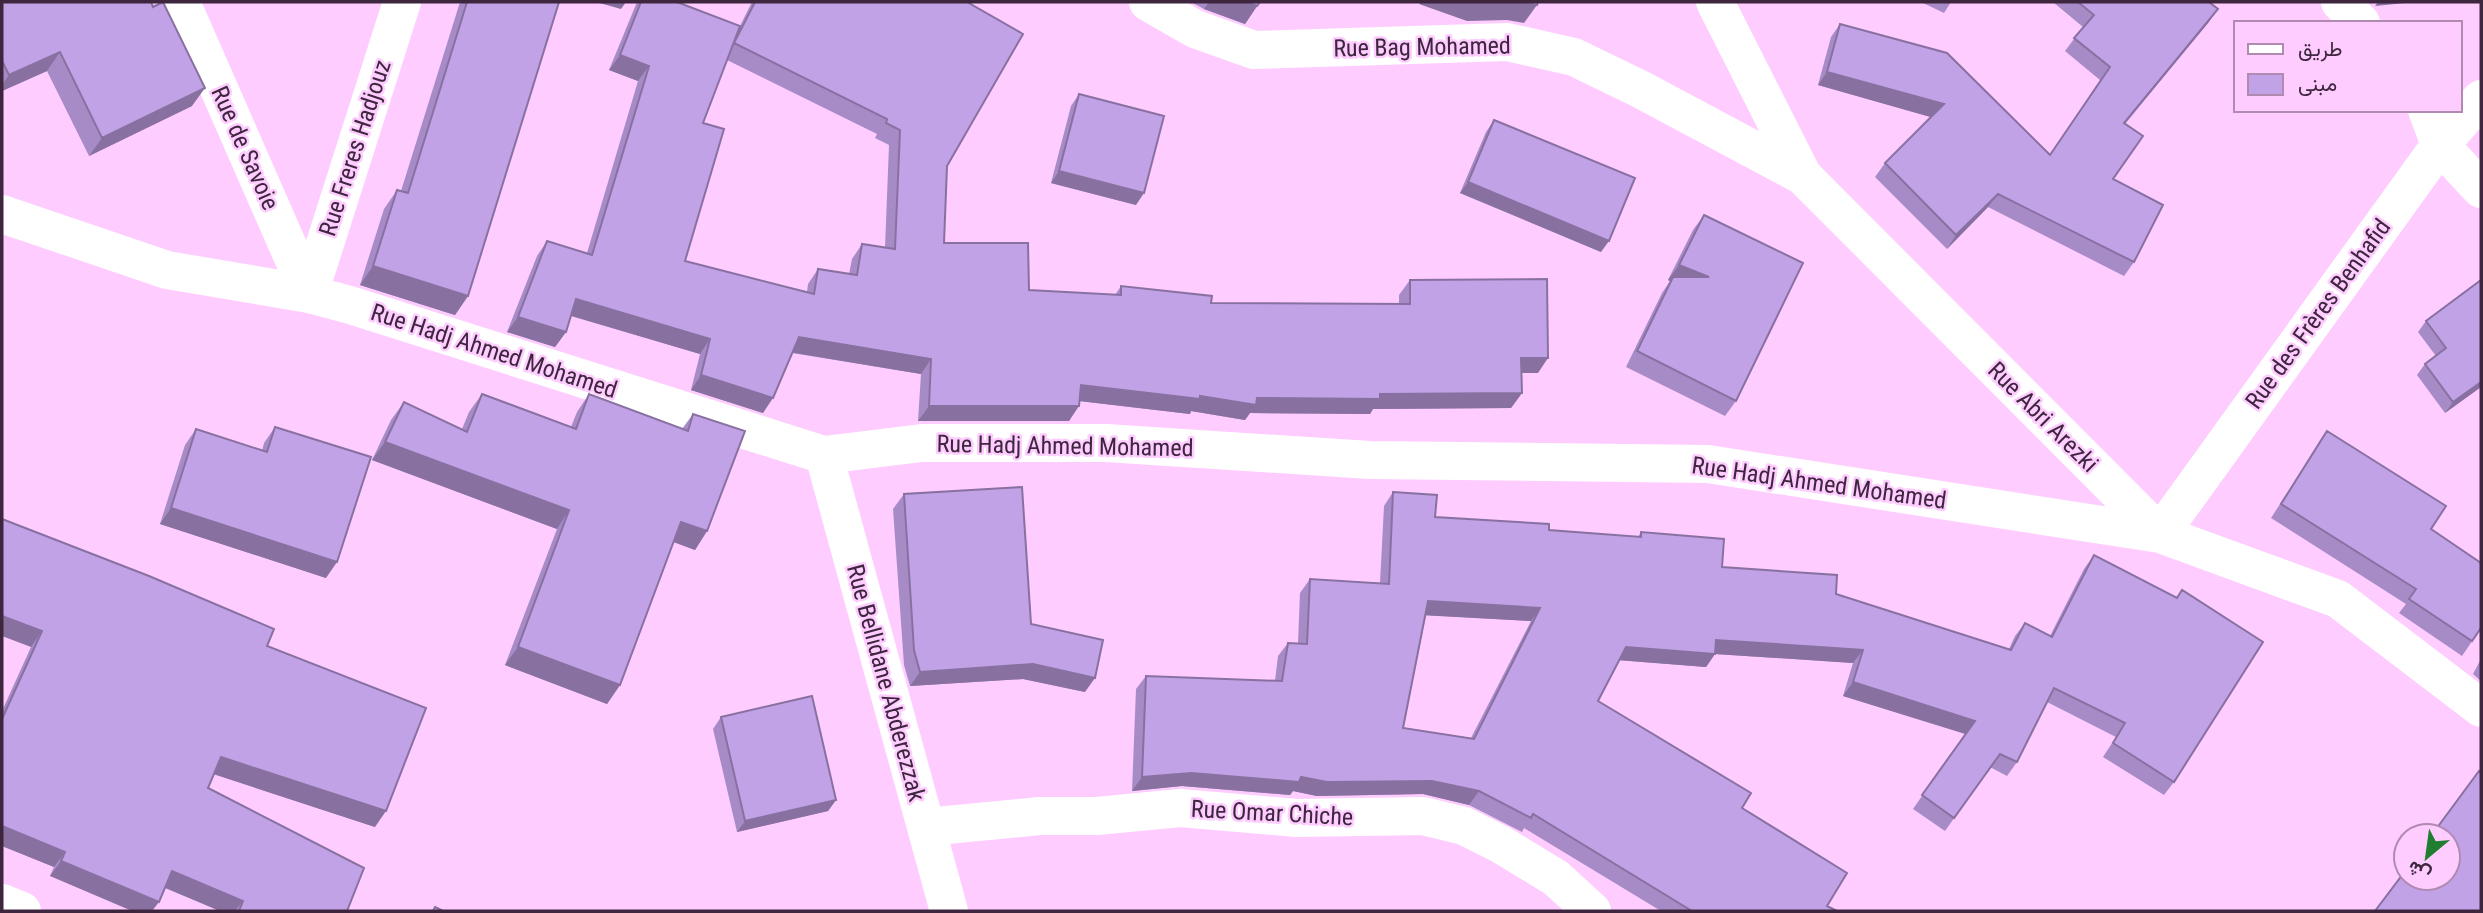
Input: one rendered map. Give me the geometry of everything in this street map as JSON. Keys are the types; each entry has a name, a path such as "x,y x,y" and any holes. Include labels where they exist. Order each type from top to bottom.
{"street":[{"name":"Rue de Savoie","path":"181,2 309,294"},
{"name":"Rue Freres Hadjouz","path":"309,294 402,2"},
{"name":"Rue Bag Mohamed","path":"1148,2 1195,29 1254,50 1507,42 1574,57 1803,176"},
{"name":"Rue Abri Arezki","path":"1715,2 1803,176 2160,534 2338,599 2481,708"},
{"path":"2340,2 2359,21"},
{"name":"Rue des Frères Benhafid","path":"2462,111 2481,99"},
{"name":"Rue des Frères Benhafid","path":"2160,534 2434,128 2460,112"},
{"path":"2434,128 2481,190"},
{"name":"Rue Hadj Ahmed Mohamed","path":"2,214 167,270 309,294 824,455 922,443 1106,443 1370,460 1708,464 2160,534"},
{"name":"Rue Bellidane Abderezzak","path":"824,455 949,911"},
{"name":"Rue Omar Chiche","path":"926,827 1040,816 1097,816 1180,808 1297,818 1423,816 1464,826 1500,844 1556,878 1592,911"},
{"path":"2,903 22,911"}],"building":[{"path":"2,2 151,2 153,7 163,2 205,88 102,138 60,52 9,75 2,61"},
{"path":"467,2 559,2 468,296 373,266 397,190 408,193"},
{"path":"641,2 677,2 740,26 703,123 724,129 685,261 814,294 818,269 857,275 862,244 895,249 900,130 886,123 887,119 734,43 755,2 967,2 1023,34 947,166 944,243 1028,243 1029,290 1121,295 1121,286 1212,296 1211,303 1410,304 1410,280 1547,279 1548,358 1521,358 1522,393 1380,394 1380,399 1257,398 1256,405 1200,396 1200,399 1081,385 1079,406 929,406 931,359 799,337 773,398 701,375 710,339 576,299 566,332 518,317 547,241 592,255 649,66 620,55"},
{"path":"2078,2 2209,2 2218,9 2124,123 2143,136 2113,179 2163,205 2134,262 1998,194 1956,235 1885,163 1944,104 1827,72 1840,24 1947,53 2050,155 2110,67 2074,38 2094,15"},
{"path":"1079,94 1164,116 1144,193 1059,171"},
{"path":"1494,120 1635,178 1609,241 1468,182"},
{"path":"1704,215 1803,263 1736,401 1637,351 1673,277 1709,277 1679,265"},
{"path":"2481,280 2481,382 2453,402 2425,364 2446,348 2426,321"},
{"path":"482,394 576,429 589,394 688,431 693,414 745,431 707,531 681,522 620,685 518,647 569,510 385,442 404,402 467,432"},
{"path":"275,427 371,457 337,562 171,508 196,429 267,452"},
{"path":"2327,431 2446,506 2431,529 2481,563 2481,628 2472,641 2409,599 2416,589 2281,504"},
{"path":"1022,487 1031,624 1103,640 1095,678 1033,664 920,672 914,650 904,494"},
{"path":"1393,492 1437,495 1435,517 1549,524 1549,530 1641,537 1641,532 1724,539 1722,567 1837,575 1836,594 2011,650 2025,623 2052,637 2094,555 2177,598 2182,590 2263,642 2174,782 2113,743 2125,723 2054,688 2017,762 2000,754 1954,818 1922,795 1975,721 1853,682 1863,650 1716,640 1715,654 1626,647 1598,701 1751,793 1742,808 1847,873 1827,906 1837,911 1692,911 1533,814 1531,818 1479,791 1432,781 1327,782 1301,777 1299,782 1191,773 1142,777 1146,676 1282,681 1288,643 1307,644 1310,579 1389,584","holes":["1428,601 1540,608 1474,739 1403,728"]},
{"path":"2,519 149,576 274,629 267,646 426,708 386,811 221,757 208,788 364,868 347,911 239,911 243,901 172,871 159,902 61,861 65,852 2,826 2,719 42,631 2,616"},
{"path":"812,696 836,800 745,821 721,717"},
{"path":"2479,771 2481,911 2375,911 2392,889 2392,892 2462,892 2462,822 2441,822"}]}
